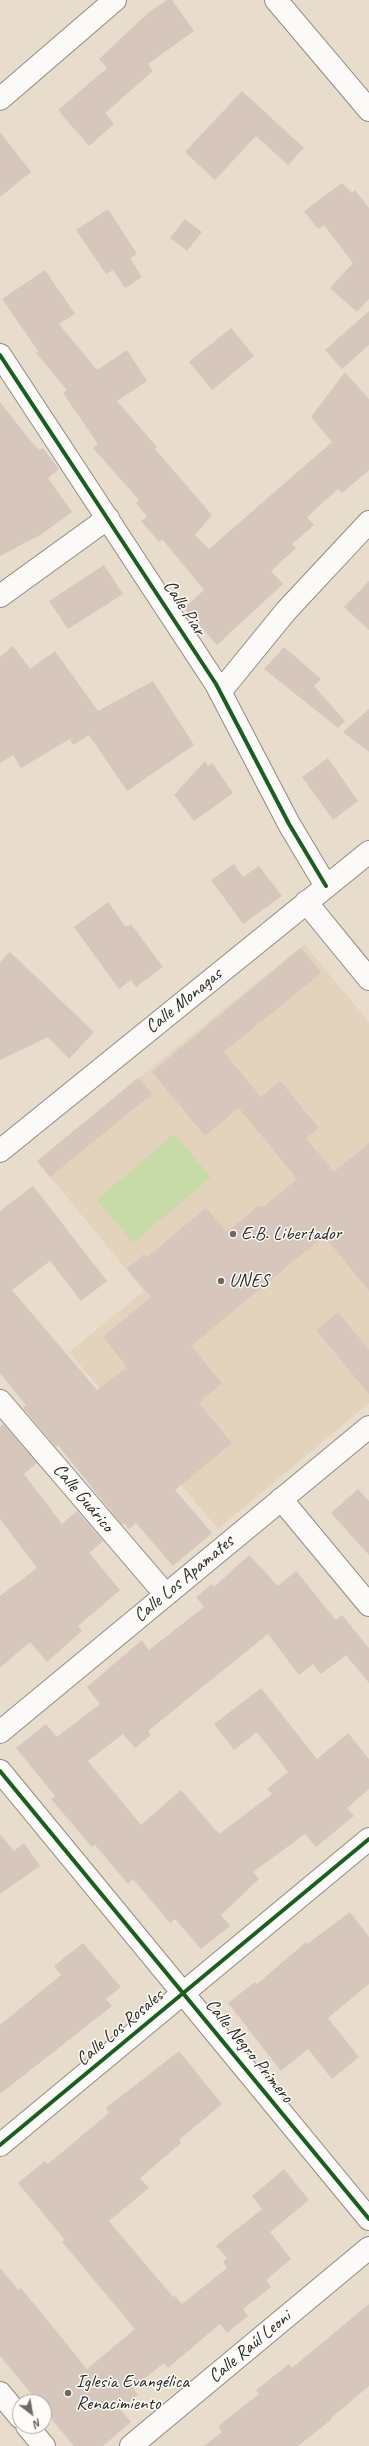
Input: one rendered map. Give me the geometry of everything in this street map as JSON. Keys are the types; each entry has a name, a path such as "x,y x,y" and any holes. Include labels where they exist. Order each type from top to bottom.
{"street":[{"path":"0,98 115,0"},
{"path":"276,0 369,110"},
{"name":"Calle Piar","path":"0,355 108,518 220,692 289,824 326,886"},
{"path":"0,596 108,518"},
{"path":"220,692 286,611 369,522"},
{"name":"Calle Monagas","path":"0,1152 369,852"},
{"path":"306,902 369,979"},
{"name":"Calle Guárico","path":"0,1400 166,1595"},
{"name":"Calle Los Apamates","path":"0,1732 369,1427"},
{"path":"281,1499 369,1605"},
{"name":"Calle Negro Primero","path":"0,1771 369,2219"},
{"name":"Calle Los Rosales","path":"0,2145 369,1839"},
{"name":"Calle Raúl Leoni","path":"131,2446 369,2248"},
{"path":"0,2393 12,2407"},
{"path":"34,2434 44,2446"}],"shaded area":[{"name":"E.B. Libertador","path":"304,944 369,1022 369,1403 218,1529 69,1352 144,1291 37,1161"}],"green space":[{"path":"174,1134 211,1177 133,1243 97,1200"}],"building":[{"path":"167,0 172,0 194,31 148,64 153,71 105,113 114,124 89,146 58,110 107,68 99,59 149,12"},
{"path":"242,91 304,148 288,165 256,136 215,180 185,152"},
{"path":"0,132 31,172 0,197"},
{"path":"342,183 352,193 355,190 369,208 369,299 357,312 330,288 353,263 324,225 318,229 304,211"},
{"path":"108,209 137,254 130,258 142,277 125,288 113,270 106,274 76,230"},
{"path":"185,219 202,232 187,251 170,238"},
{"path":"45,270 75,314 59,324 97,370 127,350 147,381 117,401 157,447 155,449 212,515 195,535 209,549 332,442 311,417 345,372 369,399 369,470 342,493 338,489 307,517 314,525 292,544 296,548 271,571 283,584 217,645 184,608 204,590 162,539 159,542 141,521 147,516 136,503 139,500 93,448 98,444 63,393 67,390 36,353 38,351 2,299"},
{"path":"369,311 369,345 342,369 325,350"},
{"path":"231,328 254,356 212,390 189,362"},
{"path":"0,402 30,440 39,450 43,448 59,469 48,478 72,512 42,534 0,556"},
{"path":"104,565 123,594 68,629 49,601"},
{"path":"369,581 369,630 344,607"},
{"path":"13,646 30,669 55,651 98,711 153,681 194,745 127,791 89,735 73,745 70,739 21,768 13,755 0,763 0,657"},
{"path":"284,647 321,679 314,686 345,721 338,728 264,669"},
{"path":"369,709 369,752 343,732"},
{"path":"328,758 358,801 333,820 302,777"},
{"path":"205,761 208,766 212,763 233,793 194,821 174,795"},
{"path":"234,864 243,877 259,866 282,896 243,924 211,880"},
{"path":"108,902 126,927 131,924 163,967 136,987 131,980 119,989 74,927"},
{"path":"301,948 321,973 224,1052 261,1097 280,1081 319,1128 306,1138 334,1172 369,1143 369,1291 324,1236 191,1346 222,1383 199,1403 232,1443 175,1490 212,1533 173,1566 136,1523 129,1529 124,1523 122,1525 58,1445 56,1447 23,1408 26,1405 0,1373 0,1211 33,1186 107,1281 81,1301 50,1261 12,1290 97,1390 127,1367 103,1337 151,1297 127,1269 144,1254 147,1257 206,1208 227,1232 259,1205 262,1208 297,1179 239,1108 205,1136 152,1072"},
{"path":"10,952 94,1032 69,1059 48,1037 0,1060 0,962"},
{"path":"138,1078 152,1094 50,1177 37,1161"},
{"path":"338,1312 369,1350 369,1394 316,1330"},
{"path":"3,1424 37,1463 24,1474 62,1524 77,1511 103,1541 89,1553 120,1590 78,1626 82,1631 47,1662 30,1642 0,1668 0,1596 37,1568 0,1519 0,1427"},
{"path":"358,1489 369,1501 369,1555 331,1513"},
{"path":"249,1555 278,1586 296,1571 336,1620 342,1615 369,1648 369,1683 346,1655 321,1674 313,1664 299,1675 268,1634 148,1731 151,1735 135,1748 123,1734 88,1761 141,1825 181,1790 219,1834 272,1794 267,1789 288,1772 257,1732 234,1750 214,1724 261,1688 317,1759 348,1733 369,1759 369,1789 347,1808 354,1816 316,1847 305,1834 253,1872 259,1879 221,1915 230,1926 201,1949 175,1919 170,1923 133,1879 128,1884 95,1845 92,1847 51,1799 55,1796 16,1748 46,1724 57,1737 100,1704 87,1687 142,1640 149,1650 204,1607 196,1597 212,1584 214,1587"},
{"path":"0,1834 14,1851 24,1843 40,1866 0,1894"},
{"path":"350,1912 369,1937 369,1984 328,2018 359,2057 332,2079 308,2049 281,2071 228,2003 255,1982 257,1984 306,1942 307,1944"},
{"path":"83,1943 121,1987 106,1999 112,2006 0,2094 0,2025 61,1975 54,1966"},
{"path":"179,2051 222,2104 179,2140 181,2143 140,2178 149,2188 109,2221 173,2297 175,2296 182,2304 227,2268 223,2262 227,2258 216,2246 262,2209 252,2196 284,2169 309,2200 270,2232 291,2259 266,2280 271,2287 243,2309 248,2316 227,2333 220,2324 168,2368 164,2363 133,2388 138,2395 120,2409 131,2422 103,2446 74,2446 52,2420 52,2394 31,2394 0,2356 0,2268 18,2290 21,2288 87,2369 135,2329 62,2242 65,2240 18,2183 45,2161 48,2164 109,2113 106,2108"},
{"path":"369,2304 369,2386 331,2418 332,2419 298,2446 204,2446 222,2432 218,2426 259,2394 256,2390 289,2364 292,2368"}],"cycle path":[{"path":"0,355 216,684 289,824 326,886"},
{"path":"0,1771 369,2219"},
{"path":"0,2145 369,1839"}],"place":[{"name":"E.B. Libertador","path":"233,1234"},
{"name":"UNES","path":"221,1281"},
{"name":"Iglesia Evangélica Renacimiento","path":"68,2393"}]}
